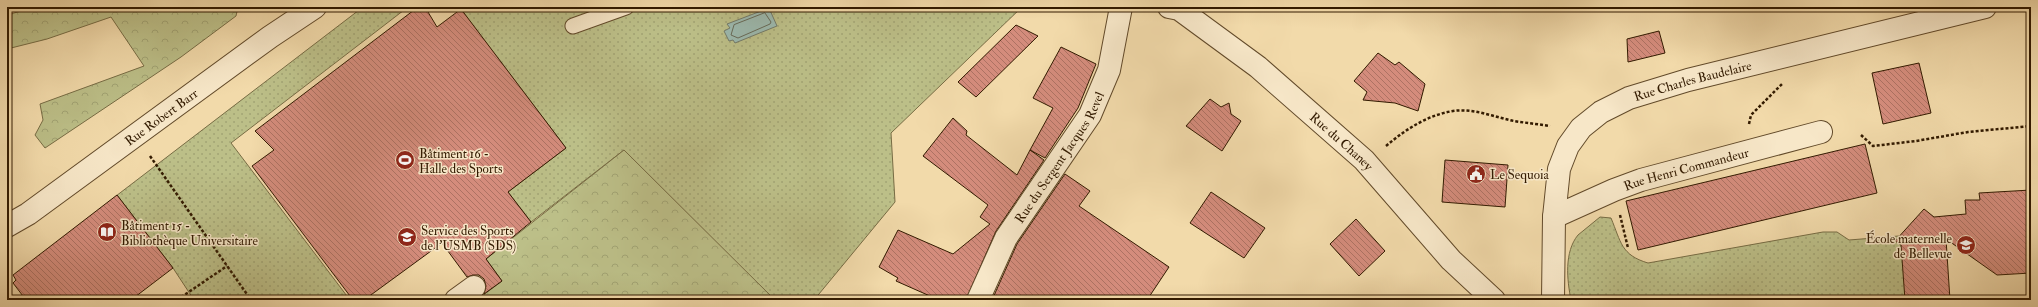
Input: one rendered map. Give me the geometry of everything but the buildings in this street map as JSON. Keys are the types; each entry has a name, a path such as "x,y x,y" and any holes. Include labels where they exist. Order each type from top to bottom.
{"street":[{"name":"Rue Robert Barr","path":"7,226 28,214 270,37 315,7"},
{"name":"Rue du Sergent Jacques Revel","path":"978,300 1006,238 1090,115 1109,70 1121,7"},
{"name":"Rue Charles Baudelaire","path":"1553,300 1554,217 1559,169 1568,146 1581,128 1601,112 1629,98 1688,80 1985,7"},
{"name":"Rue du Chaney","path":"1176,8 1258,67 1367,163 1451,260 1494,300"},
{"name":"Rue Henri Commandeur","path":"1554,217 1614,190 1641,180 1821,132"},
{"path":"456,300 474,287"}],"lane":[{"path":"573,26 626,7"}],"path":[{"path":"1754,150 1749,128 1751,115 1783,85 1786,71 1784,56"},
{"path":"1367,163 1403,131 1430,117 1454,111 1478,112 1515,121 1581,128"},
{"path":"1861,135 1872,146 1916,141 1968,132 2031,126"},
{"path":"136,136 252,300"},
{"path":"1614,190 1628,248"},
{"path":"177,300 227,266"}],"green space":[{"path":"35,7 238,7 236,16 181,57 45,148 35,135 43,120 40,104 144,66 111,17 47,39 7,49 7,15"},
{"path":"363,7 408,7 231,143 350,300 194,300 173,268 117,195"},
{"path":"459,7 1022,7 891,133 895,202 814,300 774,300 624,150 531,222 508,192 566,148"},
{"path":"624,150 775,300 485,300 482,296 502,281 486,259"},
{"path":"1600,217 1611,218 1620,241 1627,252 1639,260 1648,263 1823,232 1837,232 1849,240 1899,236 1896,241 1906,249 1905,300 1571,300 1568,284 1570,250 1578,235"}],"water":[{"path":"769,8 777,26 735,43 733,40 729,41 724,31 730,28 727,24"}],"place":[{"name":"Bâtiment 16 - Halle des Sports","path":"405,160"},
{"name":"Le Sequoia","path":"1476,174"},
{"name":"Bâtiment 15 - Bibliothèque Universitaire","path":"107,232"},
{"name":"Service des Sports de l'USMB (SDS)","path":"407,237"},
{"name":"École maternelle de Bellevue","path":"1966,245"}]}
